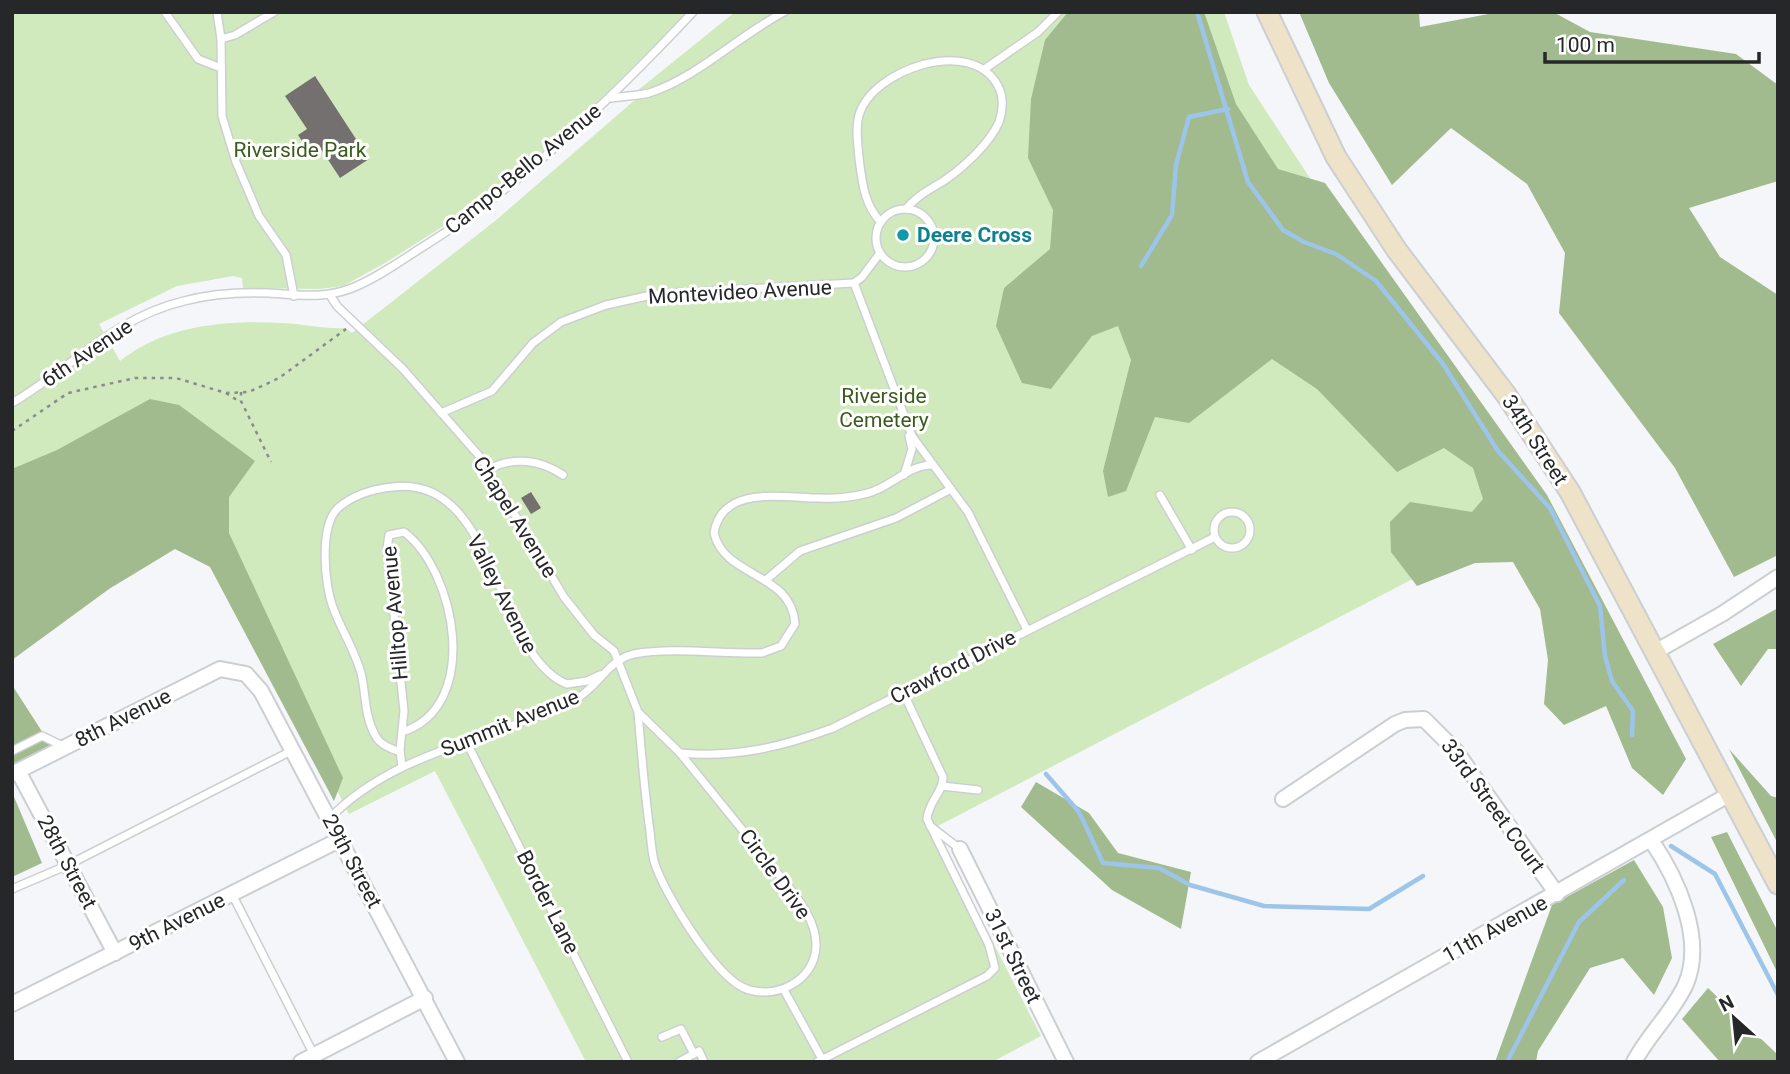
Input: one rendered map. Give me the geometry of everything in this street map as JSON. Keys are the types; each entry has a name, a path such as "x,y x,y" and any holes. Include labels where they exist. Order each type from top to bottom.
{"street":[{"name":"34th Street","path":"1267,12 1336,157 1390,240 1539,442 1581,513 1778,884"},
{"path":"1654,652 1722,614 1778,577"},
{"name":"8th Avenue","path":"15,773 207,675 220,669 237,670"},
{"name":"29th Street","path":"237,670 253,679 293,750 457,1062"},
{"name":"33rd Street Court","path":"1283,799 1395,724 1405,720 1424,719 1455,750 1557,894"},
{"name":"28th Street","path":"15,773 115,953"},
{"name":"11th Avenue","path":"1258,1062 1730,794"},
{"name":"9th Avenue","path":"12,1004 341,839"},
{"path":"1634,1062 1685,985 1692,956 1681,901 1664,859 1651,840"},
{"name":"31st Street","path":"960,849 1066,1062"},
{"path":"307,1058 425,998"}],"lane":[{"path":"165,12 198,59 221,68"},
{"path":"217,12 221,38 222,116 236,162 258,216 286,255 294,296"},
{"path":"221,38 235,35 274,12"},
{"name":"Campo-Bello Avenue","path":"330,295 374,277 446,232 535,164 610,98 693,12"},
{"path":"610,98 646,94 675,82 759,25 784,12"},
{"path":"986,68 1038,32 1058,12"},
{"path":"881,222 868,204 862,181 857,131 864,102 898,75 933,61 974,61 986,68 1001,91 999,121 986,141 963,164 906,209"},
{"path":"906,209 921,213 931,224 933,245 928,257 919,263 898,266 880,253 876,237 881,222 895,210 906,209"},
{"path":"854,283 862,277 880,253"},
{"name":"Montevideo Avenue","path":"441,413 492,391 533,344 561,322 606,305 656,294 854,283 907,425 976,527 1027,630"},
{"name":"6th Avenue","path":"12,403 106,334 170,305 196,298 245,293 330,295"},
{"name":"Chapel Avenue","path":"330,295 441,413 489,469 564,597 619,661 638,712 680,753"},
{"path":"904,475 912,449 907,425"},
{"path":"489,469 513,462 533,461 563,475"},
{"name":"Summit Avenue","path":"330,818 346,802 402,767 578,698 619,661 632,654 761,653 781,646 795,624 795,616 786,596 767,579 734,560 716,542 716,523 727,507 759,496 838,498 867,493 919,466 932,465"},
{"name":"Valley Avenue","path":"400,752 387,747 374,734 356,658 330,598 327,527 339,508 358,495 404,485 435,493 456,511 479,544 540,666 567,684 587,681 610,669"},
{"path":"767,579 800,551 886,523 951,489"},
{"path":"1160,495 1192,550"},
{"name":"Crawford Drive","path":"1231,511 1242,514 1250,527 1247,542 1241,547 1224,547 1215,537 1213,526 1218,518 1231,511"},
{"name":"Hilltop Avenue","path":"402,732 416,725 436,705 451,667 454,640 445,591 426,552 404,532 389,536 387,548 404,710 400,752 402,767"},
{"name":"Crawford Drive","path":"680,753 712,756 772,749 833,728 1215,537"},
{"path":"638,712 653,859 681,917 731,980 754,991 784,990 819,1060 987,976 995,968 989,945 930,826 929,805 942,786 943,777 903,692"},
{"path":"12,751 42,736 66,747"},
{"name":"Border Lane","path":"467,743 628,1062"},
{"path":"12,889 68,865 293,750"},
{"name":"Circle Drive","path":"680,753 761,850 810,918 816,945 814,957 808,971 784,990"},
{"path":"942,786 978,790"},
{"path":"930,826 960,849"},
{"path":"232,894 307,1058"},
{"path":"662,1037 681,1029 694,1054"},
{"path":"679,1062 699,1051 704,1062"}],"path":[{"path":"226,393 263,387 354,322"},
{"path":"12,431 51,408 68,393 135,378 177,378 226,393 239,403 241,401"},
{"path":"241,392 241,401 271,462"}],"green space":[{"name":"Riverside Cemetery","path":"12,12 688,12 569,130 472,208 385,263 343,286 319,289 243,288 242,278 233,276 177,286 99,324 120,361 159,338 227,323 296,324 345,328 352,333 495,221 636,99 637,91 735,12 1224,12 1249,85 1355,247 1545,510 934,828 1041,1036 992,1062 586,1062 435,771 349,814 148,417 12,484"},
{"path":"1068,12 1204,12 1236,104 1278,169 1325,183 1547,495 1686,759 1663,795 1632,768 1606,706 1564,725 1544,704 1548,660 1540,609 1513,562 1475,563 1417,586 1391,552 1390,522 1410,502 1472,512 1483,499 1473,468 1444,448 1397,472 1317,389 1272,359 1189,423 1155,417 1126,491 1108,497 1103,471 1131,360 1118,326 1092,336 1051,389 1022,383 996,326 1004,288 1050,249 1053,210 1028,158 1031,99 1045,40"},
{"path":"1299,12 1419,12 1420,27 1499,12 1553,12 1590,32 1736,54 1778,85 1778,181 1689,208 1720,257 1778,295 1778,555 1734,577 1675,468 1559,313 1565,253 1527,184 1451,128 1392,185 1329,83"},
{"path":"150,399 179,405 255,461 229,497 229,533 343,778 334,801 210,567 175,549 109,589 12,660 12,469 57,450"},
{"path":"1778,608 1778,649 1768,649 1741,686 1713,644"},
{"path":"12,685 52,747 12,767"},
{"path":"1729,749 1771,796 1778,798 1778,844"},
{"path":"1036,782 1089,813 1118,853 1191,872 1181,929 1112,890 1021,807"},
{"path":"12,792 42,863 12,877"},
{"path":"1727,832 1778,932 1778,974 1711,837"},
{"path":"1634,860 1663,907 1672,958 1654,995 1623,958 1590,968 1538,1051 1536,1062 1495,1062 1552,905"},
{"path":"1708,988 1778,1055 1778,1062 1720,1062 1682,1019"}],"building":[{"path":"315,76 369,159 340,178 319,146 309,152 298,135 307,129 285,96"},
{"path":"531,492 541,508 531,514 521,498"}],"waterway":[{"path":"1197,12 1248,182 1283,230 1304,242 1336,254 1376,281 1443,364 1498,451 1550,508 1600,606 1605,656 1612,681 1633,711 1632,735"},
{"path":"1141,266 1172,215 1176,165 1189,117 1228,109"},
{"path":"1046,774 1079,812 1103,863 1159,868 1190,885 1264,906 1369,909 1423,876"},
{"path":"1671,846 1715,874 1778,995"},
{"path":"1507,1062 1579,922 1624,880"}],"place":[{"name":"Deere Cross","path":"903,235"}],"park label":[{"name":"Riverside Park","path":"300,150"}]}
